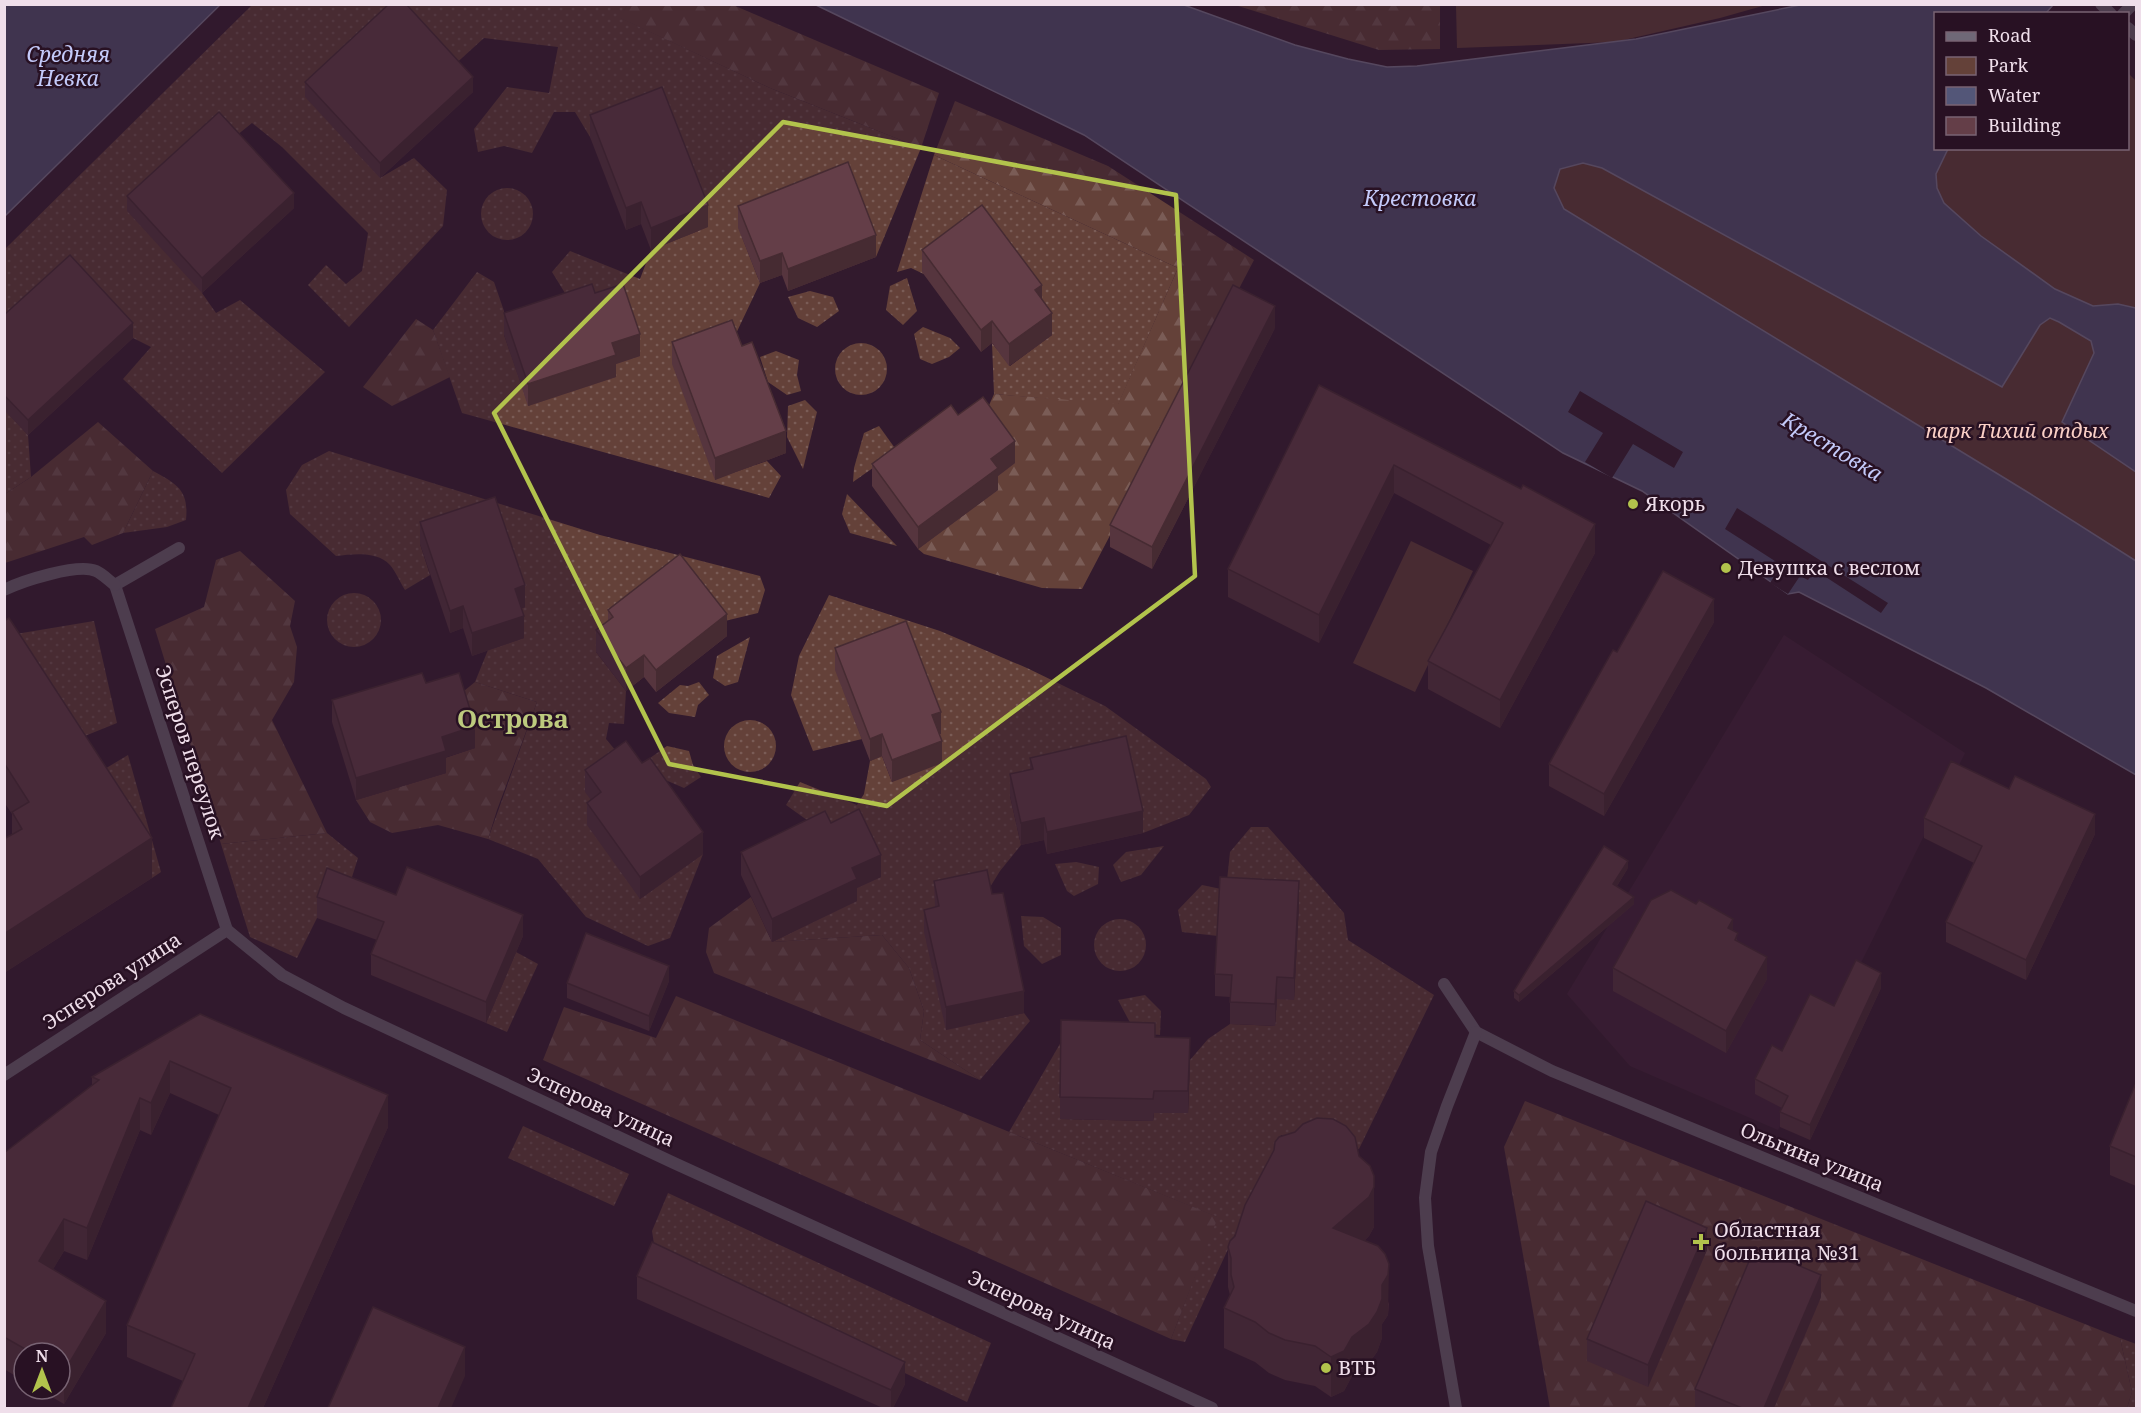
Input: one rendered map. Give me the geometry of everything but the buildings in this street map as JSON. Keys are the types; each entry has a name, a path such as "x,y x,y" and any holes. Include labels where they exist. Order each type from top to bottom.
{"street":[{"path":"4,590 22,582 69,570 94,570 115,585 179,548"},
{"name":"Эсперов переулок","path":"115,585 227,930"},
{"name":"Эсперова улица","path":"4,1075 227,930 282,975 344,1008 674,1163 1212,1408"},
{"path":"1444,984 1476,1032 1431,1152 1425,1198 1428,1246 1456,1408"},
{"name":"Ольгина улица","path":"1476,1032 1552,1071 2136,1311"}],"highlighted area":[{"path":"783,122 1176,195 1195,576 887,806 669,764 494,413"}],"shaded area":[{"path":"1784,635 1965,753 1778,1130 1630,1066 1567,994"}],"green space":[{"path":"1456,4 1766,5 1615,42 1457,48"},
{"path":"252,5 627,5 621,18 770,88 921,148 876,257 742,237 760,283 732,342 715,479 767,461 781,476 769,498 462,413 433,330 477,272 494,282 504,311 504,335 529,406 576,311 552,272 570,251 640,279 651,250 698,231 590,137 575,112 554,112 532,153 504,146 478,152 474,129 507,87 549,93 558,47 484,38 451,68 380,178 414,158 447,190 443,226 349,327 308,285 326,265 346,284 362,271 368,233 282,147 252,123 231,140 202,293 216,313 240,300 325,372 222,473 123,379 151,347 133,338 70,270 5,330 5,249"},
{"path":"627,5 733,5 939,93 921,148 770,88 620,18"},
{"path":"1235,5 1440,5 1440,49 1379,50"},
{"name":"парк Тихий отдых","path":"2129,74 2136,81 2136,561 2029,493 1563,209 1554,188 1559,169 1583,163 1602,168 1826,290 1936,174 1948,150 2129,150"},
{"path":"955,101 1108,166 1254,260 1082,589 1042,588 924,554 918,549 997,490 983,419 994,394 1118,404 1178,268 934,155"},
{"path":"934,155 1178,268 1118,405 994,394 992,343 1010,366 1052,335 911,268 897,272"},
{"path":"507,188 517,190 525,196 531,204 533,214 531,224 525,232 517,238 507,240 497,238 489,232 483,224 481,214 483,204 489,196 497,190"},
{"path":"907,278 917,311 903,325 886,310 890,286"},
{"path":"810,291 833,297 839,311 817,327 798,318 788,297"},
{"path":"416,319 433,330 450,377 392,406 363,387"},
{"path":"923,327 950,338 960,348 949,357 932,364 920,359 914,334"},
{"path":"861,343 871,345 879,351 885,359 887,369 885,379 879,387 871,393 861,395 851,393 843,387 837,379 835,369 837,359 843,351 851,345"},
{"path":"776,351 799,360 797,375 801,391 787,395 768,382 760,357"},
{"path":"805,400 817,412 803,469 787,437 788,406"},
{"path":"5,410 28,435 31,477 5,494"},
{"path":"98,422 153,471 123,533 92,545 84,537 5,563 5,494 31,477"},
{"path":"879,426 897,451 853,482 854,468 864,433"},
{"path":"329,451 600,535 760,576 765,590 758,613 596,652 626,691 624,724 609,723 606,739 626,763 601,815 640,899 703,854 670,938 648,946 586,917 538,859 488,839 537,702 475,682 488,650 524,638 515,611 525,607 420,544 430,575 405,590 390,565 379,557 365,554 336,556 290,514 286,490 302,465"},
{"path":"153,471 180,489 185,502 186,520 167,527 123,533"},
{"path":"847,494 897,546 850,533 842,514"},
{"path":"1411,541 1473,571 1415,692 1353,663"},
{"path":"240,551 295,601 290,626 297,647 294,682 272,720 327,833 221,844 155,629 204,607 216,560"},
{"path":"354,593 364,595 373,601 379,610 381,620 379,630 373,639 364,645 354,647 344,645 335,639 329,630 327,620 329,610 335,601 344,595"},
{"path":"829,595 940,631 1027,668 1105,706 1206,779 1211,787 1189,815 1143,833 1126,758 1010,796 1021,845 987,892 939,928 946,1029 1024,1013 1030,1021 980,1080 920,1040 924,1011 909,968 882,935 772,942 857,900 825,833 786,805 800,782 857,805 864,794 870,761 882,756 892,782 932,737 941,733 836,670 862,739 813,751 791,695 799,656"},
{"path":"94,621 117,723 65,744 4,636"},
{"path":"750,637 738,682 725,686 713,678 717,656"},
{"path":"475,682 537,702 488,839 438,825 392,833 370,822 356,800 446,773 442,759 475,748 459,695"},
{"path":"699,682 709,695 698,705 695,717 669,713 658,703 680,685 688,686"},
{"path":"745,720 755,720 769,727 776,746 769,765 755,772 745,772 735,768 728,761 724,751 724,741 728,731 735,724"},
{"path":"667,746 689,751 693,765 701,777 684,788 663,779 650,758"},
{"path":"128,755 161,872 152,878 88,779"},
{"path":"1251,827 1268,827 1344,913 1348,940 1434,995 1359,1149 1281,1135 1185,1342 1171,1339 1217,1217 1009,1132 1061,1042 1060,1119 1153,1121 1154,1113 1188,1113 1190,1060 1208,1039 1230,1024 1275,1026 1277,999 1294,999 1299,903 1218,936 1182,932 1178,910 1202,885 1226,890 1230,852"},
{"path":"327,833 358,858 346,896 327,889 317,918 297,958 250,937 221,844"},
{"path":"1164,846 1141,875 1121,882 1113,865 1126,852"},
{"path":"1076,862 1099,867 1098,884 1074,896 1067,891 1055,864"},
{"path":"751,897 772,942 882,935 909,968 924,1011 920,1040 980,1080 714,973 706,952 709,928"},
{"path":"1021,916 1043,917 1061,928 1061,955 1042,964 1024,946"},
{"path":"1120,919 1130,921 1138,927 1144,935 1146,945 1144,955 1138,963 1130,969 1120,971 1110,969 1102,963 1096,955 1094,945 1096,935 1102,927 1110,921"},
{"path":"516,952 538,964 507,1032 486,1023"},
{"path":"1145,995 1161,1011 1160,1035 1135,1032 1118,1000"},
{"path":"676,996 1218,1217 1171,1339 543,1060 564,1007 656,1038"},
{"name":"Областная больница №31","path":"1525,1101 2120,1338 2132,1392 2127,1408 1550,1408 1504,1147"},
{"path":"523,1126 629,1174 614,1206 508,1158"},
{"path":"668,1193 991,1343 967,1402 656,1257 652,1231"},
{"path":"2120,1338 2136,1344 2136,1408 2127,1408 2132,1392"}],"water":[{"name":"Средняя Невка","path":"5,4 220,4 220,5 5,216"},
{"name":"Крестовка","path":"816,5 1184,5 1295,45 1387,67 1417,66 1636,39 1800,5 2053,5 2047,12 1934,12 1934,150 1948,150 1936,174 1937,188 1944,203 1981,236 2055,289 2093,306 2118,304 2136,308 2136,472 2062,422 2094,353 2091,341 2059,322 2050,318 2040,325 2002,387 1602,168 1583,163 1560,169 1554,188 1564,209 2029,493 2136,561 2136,775 1986,688 1799,592 1788,594 1642,491 1563,453 1084,135"}],"pier":[{"path":"1580,391 1683,452 1674,468 1633,444 1612,478 1585,462 1603,433 1568,412"},
{"path":"1737,508 1888,603 1881,613 1815,570 1808,580 1800,576 1788,594 1770,583 1781,565 1725,529"}],"place":[{"name":"Якорь","path":"1633,504"},
{"name":"Девушка с веслом","path":"1726,568"},
{"name":"Областная больница №31","path":"1701,1242"},
{"name":"ВТБ","path":"1326,1368"}],"district":[{"name":"Острова","path":"513,719"}]}
